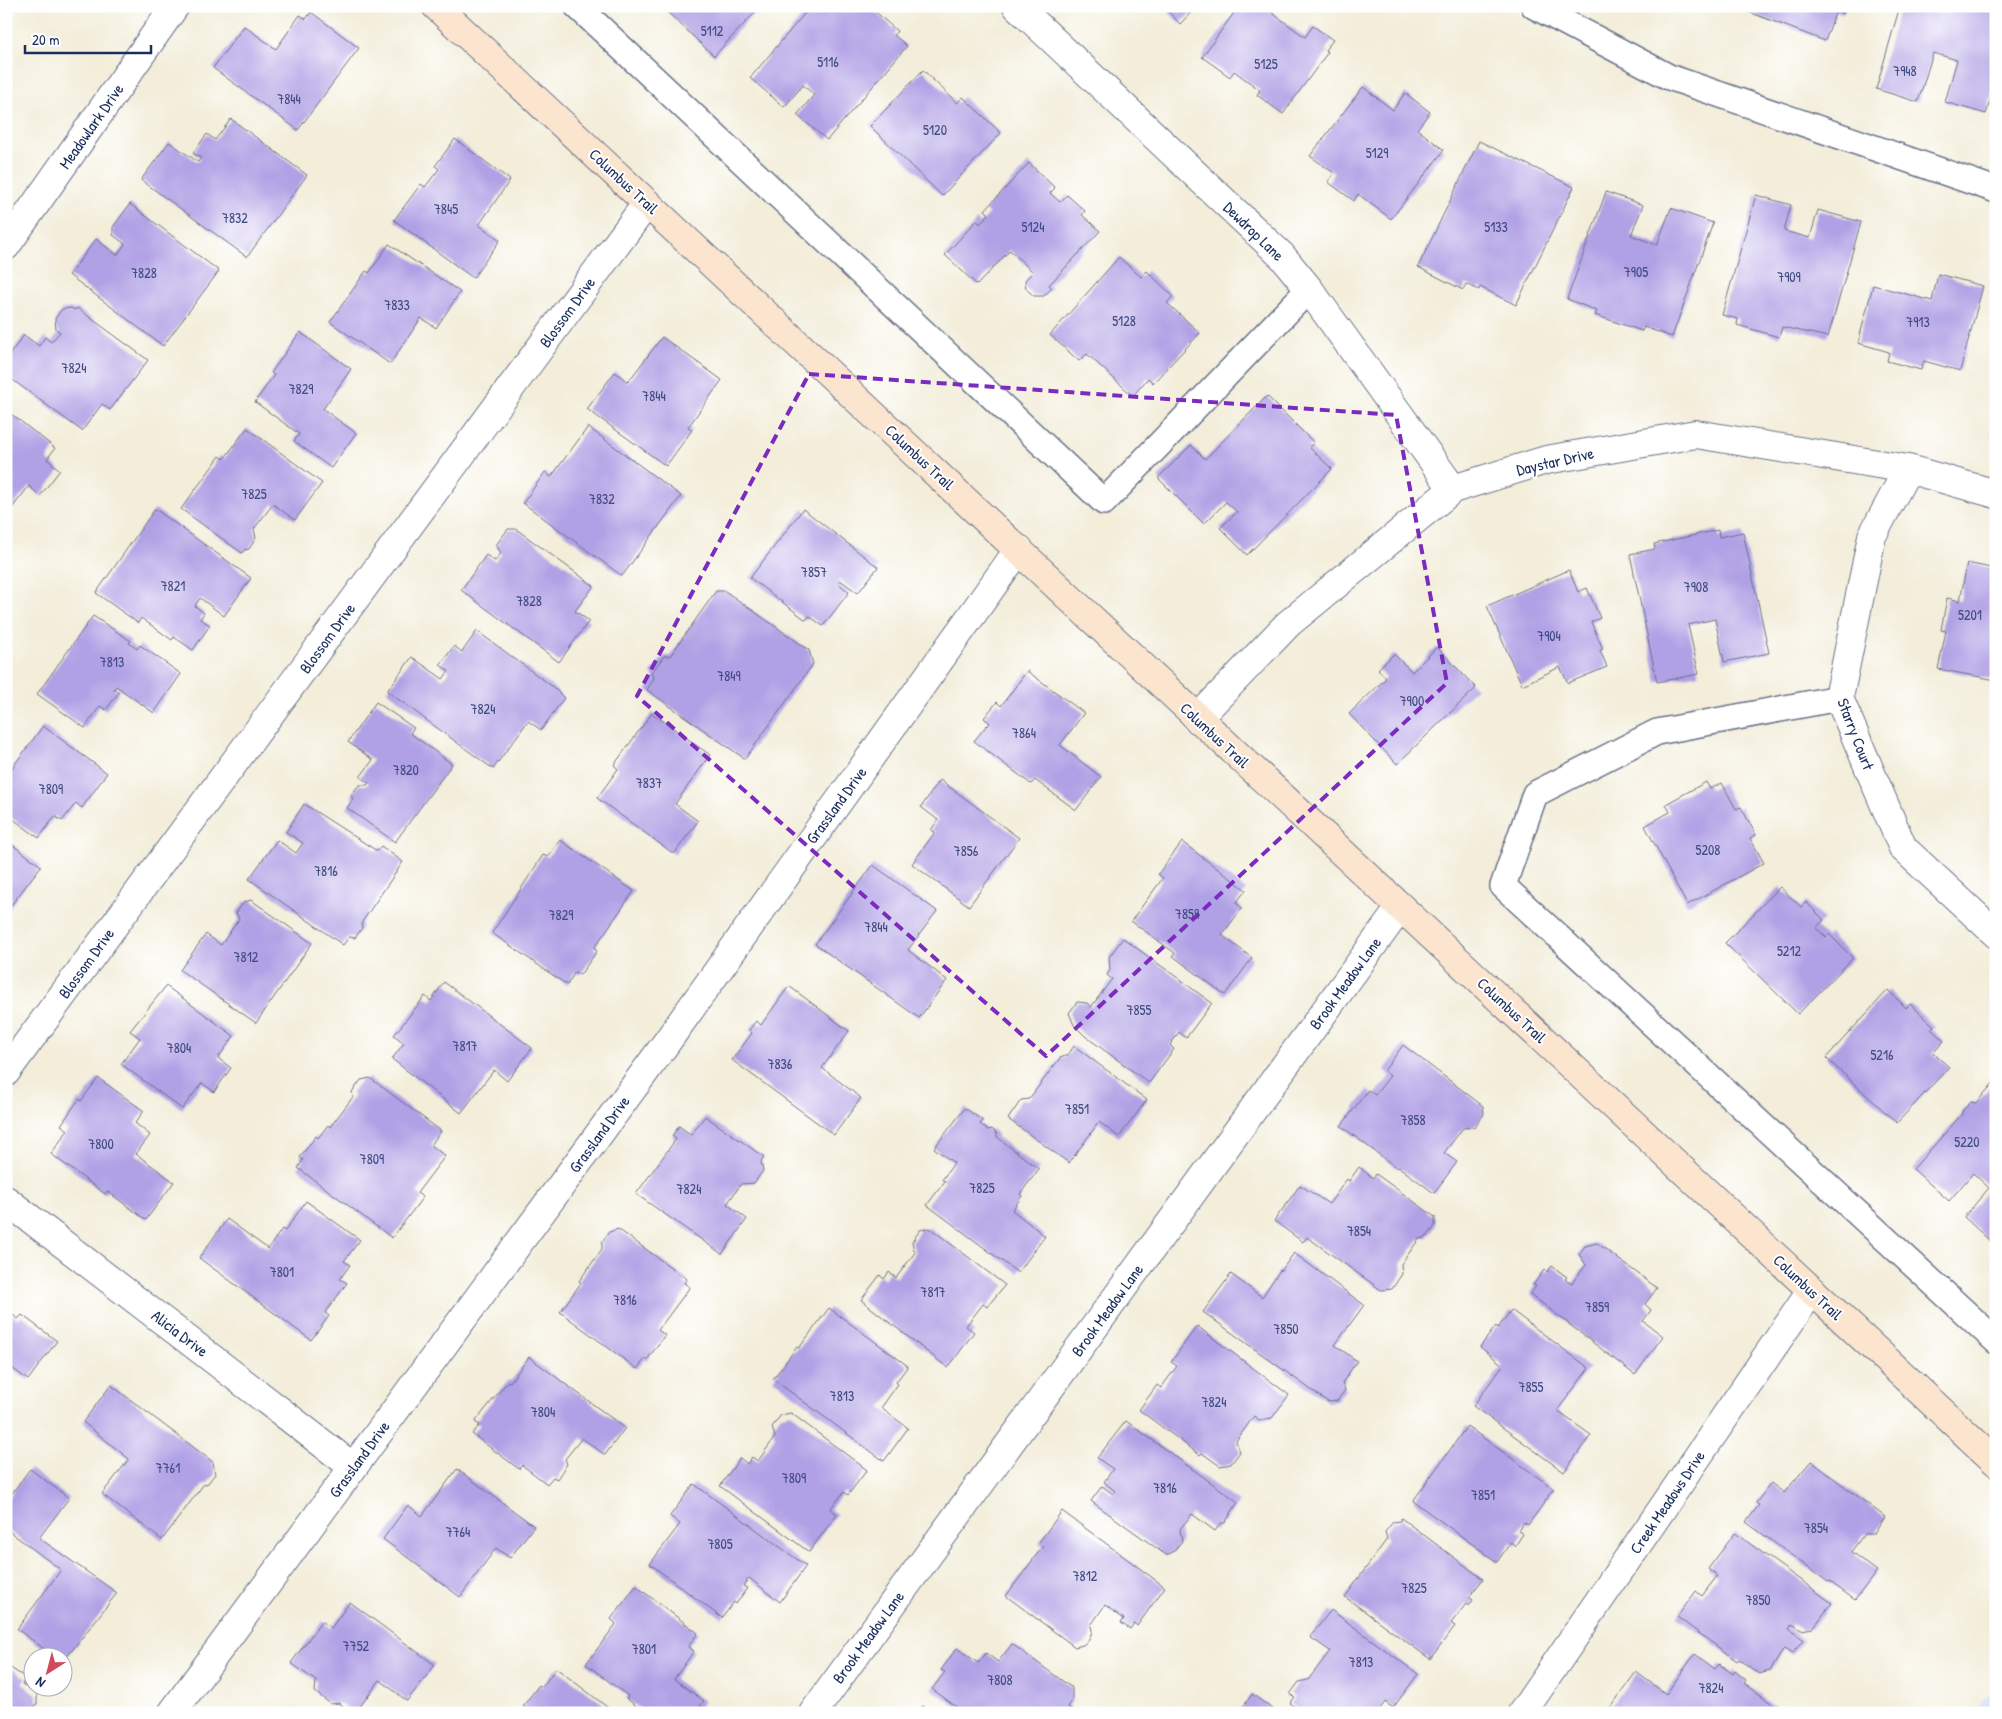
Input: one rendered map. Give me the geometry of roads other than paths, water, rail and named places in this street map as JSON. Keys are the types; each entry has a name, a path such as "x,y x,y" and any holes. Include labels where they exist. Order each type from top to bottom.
{"street":[{"name":"Meadowlark Drive","path":"6,246 175,6"},
{"name":"Columbus Trail","path":"436,6 1019,549 1400,908 1996,1462"},
{"name":"Dewdrop Lane","path":"1017,6 1282,256 1309,289 1453,490"},
{"name":"Blossom Drive","path":"6,1072 647,203"},
{"name":"Daystar Drive","path":"1198,719 1288,624 1453,490 1546,460 1696,434 1908,469 1996,494"},
{"name":"Starry Court","path":"1908,469 1872,536 1839,698 1903,848 1996,934"},
{"name":"Grassland Drive","path":"172,1713 664,1046 1019,549"},
{"name":"Brook Meadow Lane","path":"813,1713 1400,908"},
{"name":"Alicia Drive","path":"6,1200 353,1467"},
{"name":"Creek Meadows Drive","path":"1522,1713 1812,1290"}],"lane":[{"path":"577,6 1104,502 1309,289"},
{"path":"1534,6 1670,77 1996,190"},
{"path":"1839,698 1657,732 1535,794 1503,886 1996,1341"}]}
